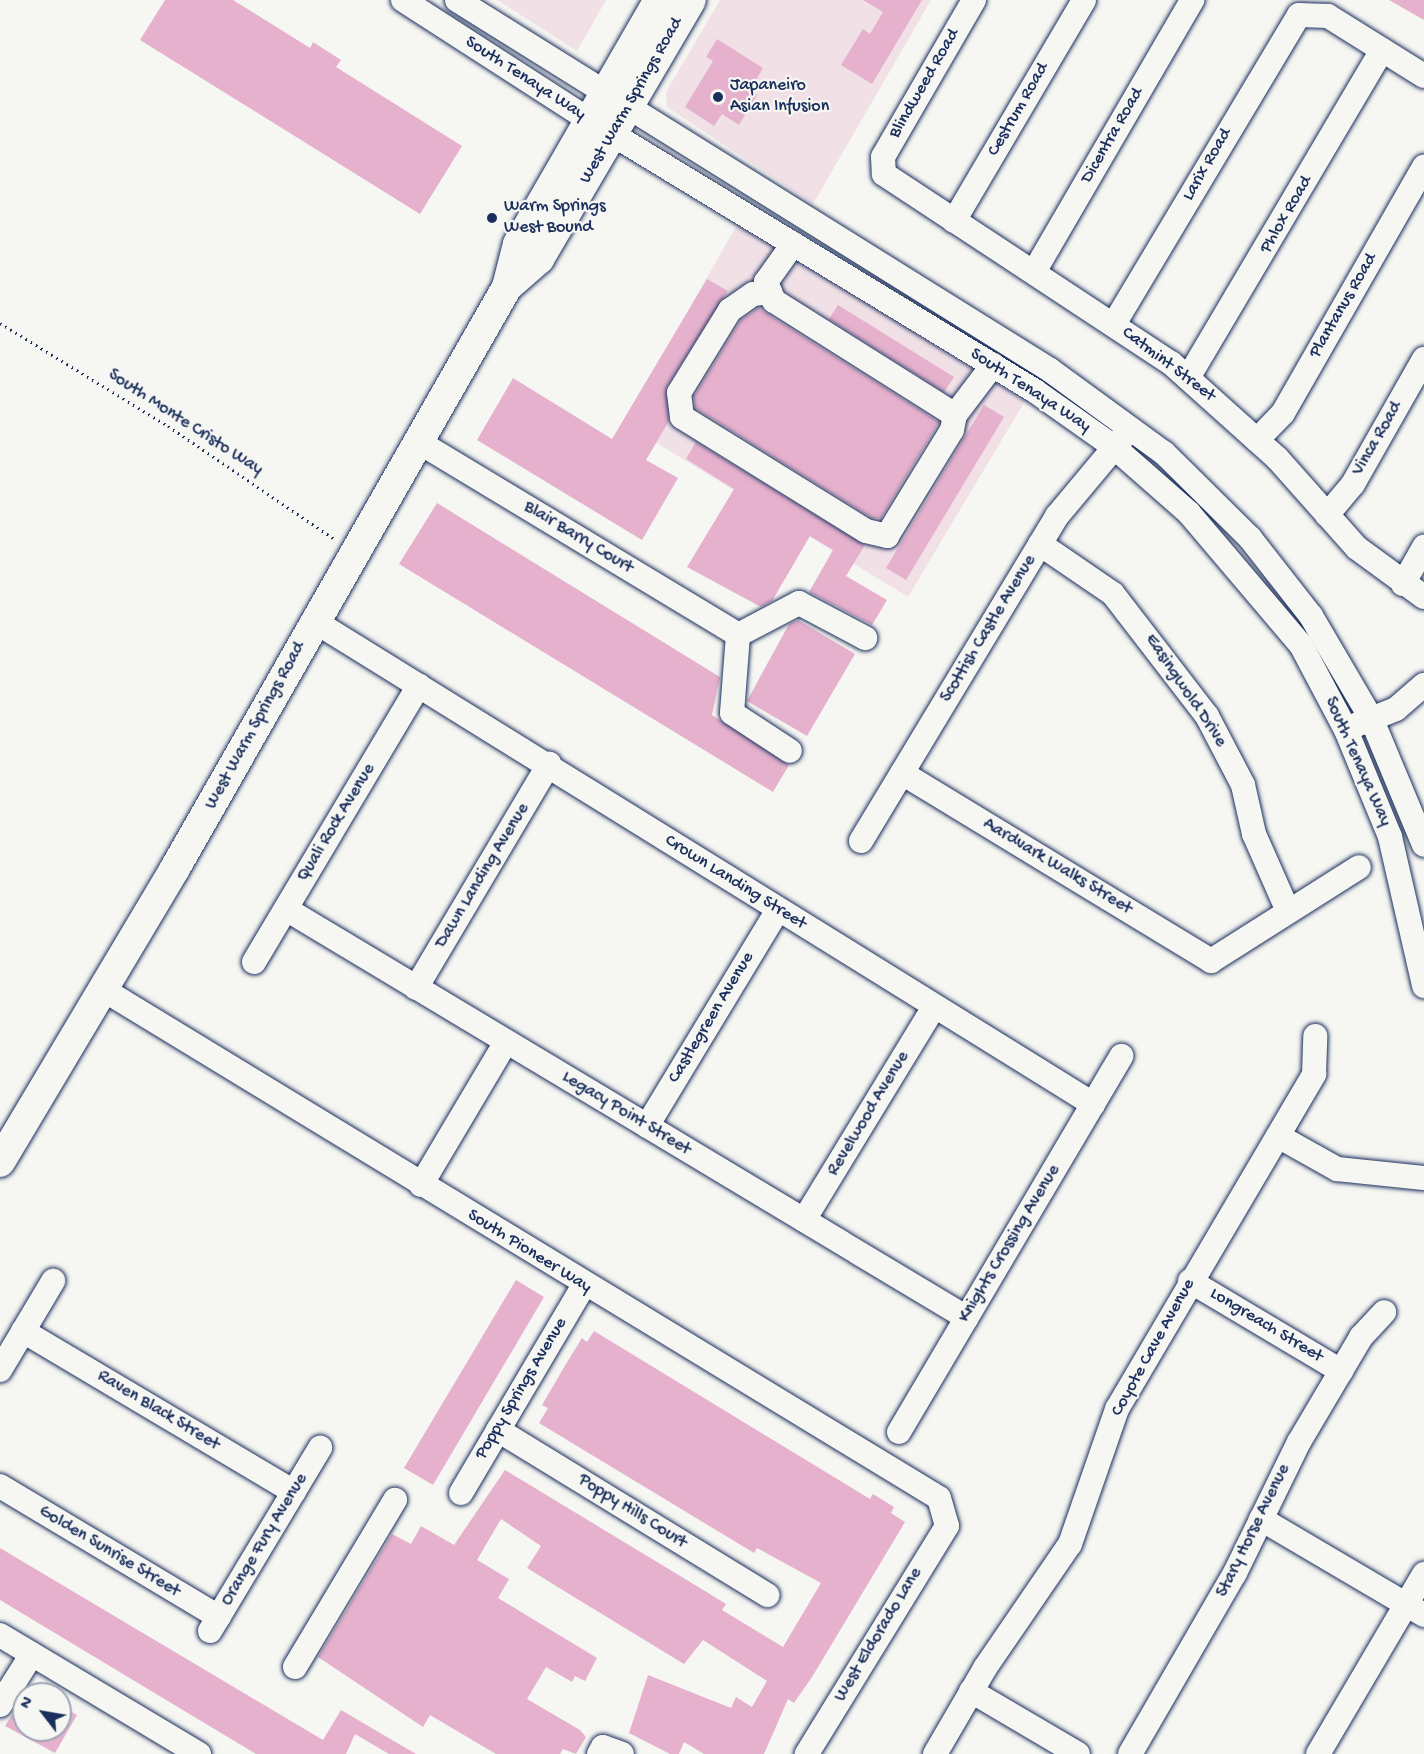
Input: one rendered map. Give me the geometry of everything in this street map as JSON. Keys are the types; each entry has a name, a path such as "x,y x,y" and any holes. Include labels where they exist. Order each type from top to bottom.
{"main road":[{"name":"West Warm Springs Road","path":"0,1162 104,990 353,551 507,287 539,259 608,115 659,0"},
{"name":"West Warm Springs Road","path":"608,115 691,0"}],"street":[{"name":"South Tenaya Way","path":"403,0 608,115 1050,370 1132,427 1209,494 1276,569 1372,720 1424,845"},
{"name":"South Tenaya Way","path":"457,0 608,115 793,244 993,365 1114,447 1189,513 1254,586 1301,645 1346,730 1397,860 1424,986"},
{"name":"Blindweed Road","path":"881,170 974,0"},
{"name":"Cestrum Road","path":"954,221 1084,0"},
{"name":"Dicentra Road","path":"1034,272 1192,0"},
{"name":"Larix Road","path":"1114,324 1283,34 1307,11 1328,16 1382,50"},
{"path":"1382,50 1424,76"},
{"name":"Phlox Road","path":"1188,378 1382,50"},
{"name":"Plantanus Road","path":"1257,440 1283,413 1424,167"},
{"name":"Catmint Street","path":"881,170 954,221 1114,324 1188,378 1257,440 1327,515 1403,584 1424,597"},
{"path":"793,244 766,282 774,301 819,332 955,415"},
{"path":"770,292 753,294 730,310 679,393 682,417 866,531 887,537 952,430 955,415 993,365"},
{"name":"Vinca Road","path":"1327,515 1353,484 1424,359"},
{"name":"Scottish Castle Avenue","path":"861,841 1071,496 1132,427"},
{"name":"Blair Barry Court","path":"417,441 738,635"},
{"name":"Easingwold Drive","path":"1040,544 1113,594 1207,716 1243,785 1254,834 1288,911"},
{"path":"1403,584 1424,547"},
{"path":"790,751 732,713 738,635 799,603 865,638"},
{"name":"Crown Landing Street","path":"314,621 549,764 778,910 1093,1104"},
{"name":"Quali Rock Avenue","path":"254,962 419,685"},
{"path":"1346,730 1396,709 1424,685"},
{"name":"Dawn Landing Avenue","path":"416,988 549,764"},
{"name":"Aardvark Walks Street","path":"902,773 1211,961 1223,959 1288,911"},
{"path":"1288,911 1359,867"},
{"name":"Legacy Point Street","path":"286,909 967,1318"},
{"name":"Castlegreen Avenue","path":"647,1126 778,910"},
{"name":"South Pioneer Way","path":"104,990 584,1285 939,1498 947,1516"},
{"name":"Revelwood Avenue","path":"804,1221 934,1007"},
{"name":"Coyote Cave Avenue","path":"935,1754 971,1691 1070,1544 1118,1409 1190,1281 1314,1074 1315,1036"},
{"path":"421,1185 506,1042"},
{"name":"Knights Crossing Avenue","path":"899,1432 1121,1056"},
{"path":"1278,1136 1337,1169 1424,1178"},
{"path":"0,1370 53,1281"},
{"name":"Longreach Street","path":"1190,1281 1341,1371"},
{"name":"Poppy Springs Avenue","path":"461,1493 584,1285"},
{"name":"Stary Horse Avenue","path":"1130,1754 1341,1371 1384,1312"},
{"name":"Raven Black Street","path":"23,1331 294,1492"},
{"name":"Poppy Hills Court","path":"498,1430 767,1595"},
{"name":"Orange Fury Avenue","path":"214,1624 320,1448"},
{"name":"Golden Sunrise Street","path":"0,1486 214,1624"},
{"path":"296,1667 395,1500"},
{"name":"West Eldorado Lane","path":"807,1754 946,1526 947,1516"},
{"path":"1261,1519 1415,1610"},
{"path":"1318,1754 1415,1610 1424,1574"},
{"path":"0,1635 199,1754"},
{"path":"0,1706 32,1654"},
{"path":"971,1691 1078,1754"},
{"path":"599,1754 603,1747 622,1754"}],"path":[{"name":"South Monte Cristo Way","path":"0,322 168,426 353,551"}],"shaded area":[{"path":"497,0 606,0 577,51"},
{"path":"720,0 931,0 813,204 667,107 666,92"},
{"path":"738,223 1025,401 908,597 624,423"}],"building":[{"path":"165,0 233,0 310,48 313,42 341,60 336,67 462,146 420,214 140,40"},
{"path":"863,0 922,0 872,84 841,65 863,29 870,34 883,12"},
{"path":"1389,0 1424,0 1424,20"},
{"path":"717,39 763,68 750,90 757,95 739,125 722,114 714,126 685,107 713,61 706,57"},
{"path":"707,279 728,291 667,386 669,421 646,460 678,478 642,540 477,440 513,378 612,439"},
{"path":"838,305 954,377 944,392 829,319"},
{"path":"758,308 939,422 881,518 872,518 695,408 694,396 741,320"},
{"path":"984,405 1004,417 906,580 886,568"},
{"path":"696,442 865,545 846,576 887,600 872,625 809,592 833,550 810,536 772,601 761,607 687,567 734,489 686,459"},
{"path":"437,503 720,677 712,715 789,765 773,792 399,564"},
{"path":"798,620 855,654 807,736 747,701 789,624"},
{"path":"516,1280 544,1297 433,1485 404,1468"},
{"path":"594,1331 870,1499 873,1494 894,1507 891,1513 905,1522 812,1677 794,1703 788,1699 764,1754 704,1754 684,1742 679,1754 670,1754 629,1733 648,1675 731,1708 736,1697 752,1707 767,1681 703,1640 684,1664 527,1568 541,1546 501,1519 477,1560 509,1579 498,1598 597,1658 585,1681 575,1676 572,1682 546,1667 527,1699 580,1730 586,1737 576,1754 563,1749 560,1754 496,1754 430,1715 423,1727 318,1657 392,1534 411,1544 421,1526 454,1545 505,1470 726,1604 722,1610 783,1647 821,1583 757,1548 754,1553 539,1423 548,1408 542,1405 566,1364 582,1338 587,1342"},
{"path":"0,1548 323,1740 341,1710 416,1754 389,1754 355,1734 346,1754 256,1754 0,1600"},
{"path":"72,1712 77,1715 72,1724"},
{"path":"12,1715 12,1730 5,1726"},
{"path":"35,1742 61,1742 55,1753"}],"place":[{"name":"Japaneiro Asian Infusion","path":"718,97"},
{"name":"Warm Springs West Bound","path":"492,218"}]}
